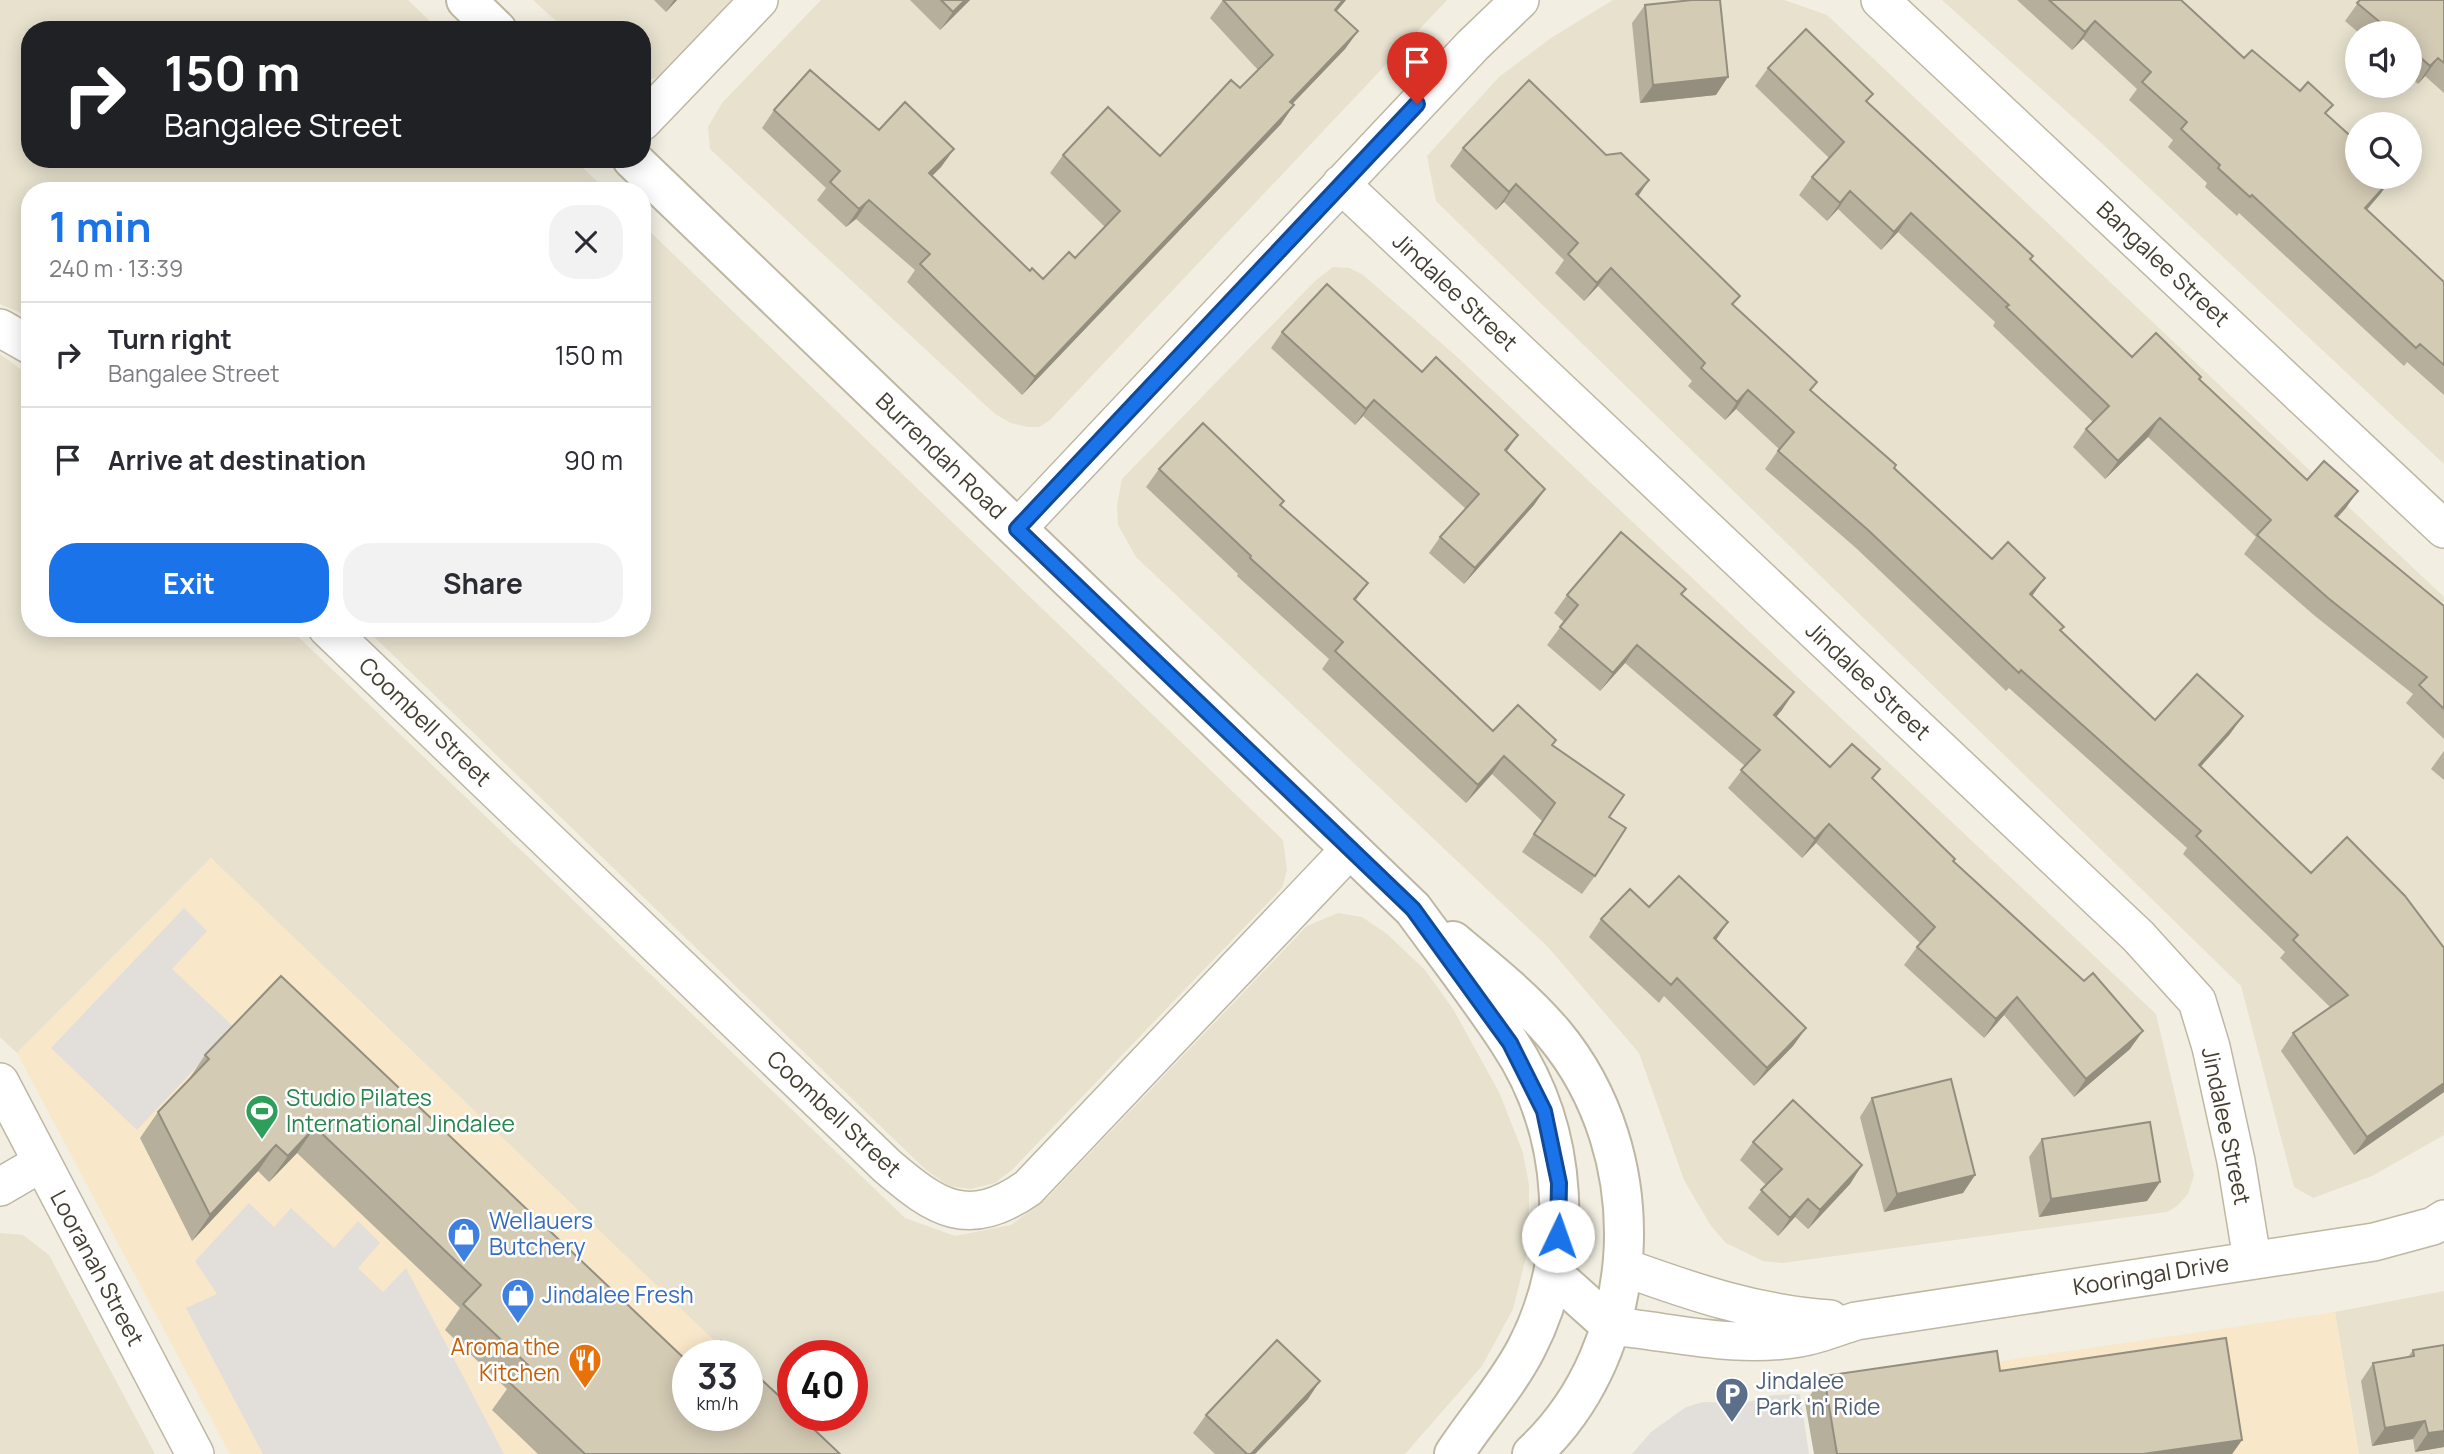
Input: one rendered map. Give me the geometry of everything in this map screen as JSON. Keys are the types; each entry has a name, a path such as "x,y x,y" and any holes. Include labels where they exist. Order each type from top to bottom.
{"street":[{"path":"466,0 488,21"},
{"path":"651,113 759,0"},
{"path":"1017,529 1341,184 1520,0"},
{"name":"Bangalee Street","path":"1880,0 2444,529"},
{"name":"Burrendah Road","path":"641,168 1413,909 1510,1043 1544,1111 1559,1183 1560,1217 1553,1273 1526,1349 1506,1383 1454,1454"},
{"name":"Jindalee Street","path":"1341,184 2138,936 2197,1001 2211,1047 2236,1161 2252,1259"},
{"path":"0,328 21,340"},
{"name":"Coombell Street","path":"336,637 887,1166 922,1196 954,1211 992,1208 1028,1188 1350,849"},
{"path":"1413,909 1517,995 1555,1035 1597,1104 1612,1143 1621,1186 1626,1234 1623,1267 1611,1326 1584,1391 1559,1426 1532,1454"},
{"name":"Looranah Street","path":"0,1082 195,1454"},
{"path":"0,1186 41,1163"},
{"name":"Kooringal Drive","path":"1623,1267 1693,1293 1755,1326 1800,1338 1856,1321 2374,1242 2444,1219"},
{"path":"1553,1273 1623,1267"},
{"path":"1553,1273 1611,1326"},
{"name":"Kooringal Drive","path":"1611,1326 1755,1326"}],"shaded area":[{"path":"0,0 408,0 430,21 21,21 21,168 583,168 598,182 21,182 21,313 0,304"},
{"path":"533,0 736,0 665,74 651,79 651,21 556,21"},
{"path":"821,0 1447,0 1049,421 1039,427 1028,427 1011,423 995,414 710,149 708,127 722,103"},
{"path":"1613,0 1784,0 1827,15 2444,597 2444,1135 2372,1176 2313,1198 2294,1187 2241,986 1436,201 1427,156 1499,77 1551,38"},
{"path":"1942,0 2444,0 2444,464 2095,137"},
{"path":"651,233 1283,840 1287,870 1282,888 1013,1169 995,1183 971,1189 949,1186 926,1170 374,637 651,637"},
{"path":"1333,267 1349,268 1362,274 1456,356 2156,1014 2194,1175 2188,1194 2177,1206 2167,1212 1782,1263 1763,1261 1726,1243 1711,1226 1684,1180 1639,1053 1548,947 1136,557 1118,525 1117,505 1122,479 1315,281"},
{"path":"0,354 21,369 21,637 298,637 905,1218 955,1236 1011,1225 1049,1196 1307,926 1338,913 1362,917 1387,934 1425,970 1453,1009 1499,1092 1523,1153 1529,1185 1529,1245 1513,1309 1482,1366 1405,1454 831,1454 807,1431 868,1431 868,1340 777,1340 777,1402 763,1388 763,1340 713,1340 211,858 17,1053 0,1037"},
{"path":"211,858 713,1340 672,1340 672,1431 763,1431 763,1423 831,1454 230,1454 17,1053"},
{"path":"184,908 207,931 172,969 234,1027 137,1130 51,1048"},
{"path":"249,1203 274,1227 291,1208 334,1248 358,1221 380,1243 358,1268 383,1292 406,1268 504,1454 263,1454 186,1308 217,1294 195,1261"},
{"path":"0,1233 23,1235 49,1255 155,1454 0,1454"},
{"path":"2444,1291 2444,1454 2359,1454 2335,1312"},
{"path":"2335,1312 2359,1454 1818,1454 1810,1389"},
{"name":"Jindalee Park 'n' Ride","path":"1800,1394 1809,1454 1632,1454 1651,1432 1686,1407 1703,1402 1744,1403 1774,1395"}],"building":[{"path":"941,0 965,0 953,12"},
{"path":"1223,0 1343,0 1335,10 1358,31 1290,102 1294,105 1035,377 920,264 930,254 869,200 859,209 830,182 840,171 774,110 810,70 879,130 905,102 954,149 929,173 1030,271 1032,268 1043,279 1069,252 1075,258 1120,211 1063,155 1108,107 1160,156 1231,80 1240,88 1273,55"},
{"path":"1720,0 1728,77 1653,85 1645,5"},
{"path":"2049,0 2181,0 2244,58 2252,50 2300,91 2308,82 2333,105 2325,113 2345,131 2345,189 2382,189 2365,208 2444,282 2444,365 2420,344 2416,348 2252,195 2250,197 2218,168 2220,165 2181,129 2187,122 2142,82 2151,72 2095,21 2085,32"},
{"path":"2360,0 2444,0 2444,63 2438,58 2430,66 2422,59 2422,21 2379,21 2357,3"},
{"path":"1806,29 1873,94 1866,101 2033,256 2030,259 2132,357 2156,333 2201,377 2199,379 2307,480 2324,461 2358,491 2335,516 2444,606 2444,709 2419,685 2427,677 2328,598 2257,535 2271,520 2160,418 2118,461 2086,429 2109,406 2006,307 2009,305 1911,213 1894,232 1850,191 1840,203 1812,177 1844,142 1768,68"},
{"path":"1529,80 1606,155 1621,153 1649,180 1636,194 1740,296 1732,304 1817,382 1810,390 1896,465 1894,468 1992,559 2008,542 2045,578 2030,594 2064,627 2060,630 2155,720 2197,674 2243,716 2199,765 2311,873 2347,837 2405,896 2444,948 2444,1083 2367,1137 2293,1033 2348,995 2293,940 2298,935 2196,836 2201,831 2021,670 2019,673 1868,530 1778,451 1794,432 1748,390 1737,402 1701,368 1705,363 1611,268 1597,283 1568,254 1578,243 1516,184 1509,192 1463,148"},
{"path":"1327,284 1422,372 1436,357 1518,435 1505,450 1545,489 1475,568 1440,537 1479,494 1374,400 1366,409 1282,332"},
{"path":"1203,423 1284,501 1280,505 1368,583 1354,599 1493,731 1518,705 1556,740 1552,745 1624,795 1609,817 1626,828 1595,876 1534,834 1555,803 1504,756 1478,785 1335,651 1343,642 1250,558 1251,556 1159,469"},
{"path":"1621,532 1686,589 1681,594 1794,692 1774,715 1830,767 1852,744 1880,769 1872,778 1955,859 1953,861 2084,981 2093,973 2143,1031 2086,1079 2017,997 1996,1019 1917,947 1935,927 1829,824 1815,839 1741,770 1760,750 1637,645 1613,673 1560,627 1578,605 1567,595"},
{"path":"1679,876 1728,922 1714,938 1806,1028 1767,1068 1677,978 1671,985 1601,919 1630,889 1649,907"},
{"path":"281,976 672,1347 672,1431 763,1431 763,1381 777,1394 777,1431 816,1431 840,1454 585,1454 510,1383 528,1365 463,1304 481,1285 315,1127 288,1156 276,1145 210,1215 158,1112 209,1059 205,1055"},
{"path":"1951,1079 1975,1175 1897,1194 1872,1098"},
{"path":"1793,1100 1862,1165 1820,1210 1808,1199 1790,1218 1761,1190 1782,1169 1753,1142"},
{"path":"2150,1122 2160,1182 2051,1199 2042,1139"},
{"path":"2226,1338 2242,1440 2143,1454 1837,1454 1824,1376 1997,1351 2000,1371"},
{"path":"1277,1340 1320,1381 1251,1454 1247,1454 1206,1415"},
{"path":"2444,1345 2444,1431 2428,1433 2425,1421 2385,1428 2373,1363 2414,1356 2413,1350"}],"place":[{"name":"Studio Pilates International Jindalee","path":"262,1141"},
{"name":"Wellauers Butchery","path":"464,1264"},
{"name":"Jindalee Fresh","path":"518,1325"},
{"name":"Aroma the Kitchen","path":"585,1390"},
{"name":"Jindalee Park 'n' Ride","path":"1732,1424"}],"route":[{"path":"1417,104 1017,529 1413,909 1510,1043 1529,1077 1544,1111 1559,1183 1558,1236"}]}
